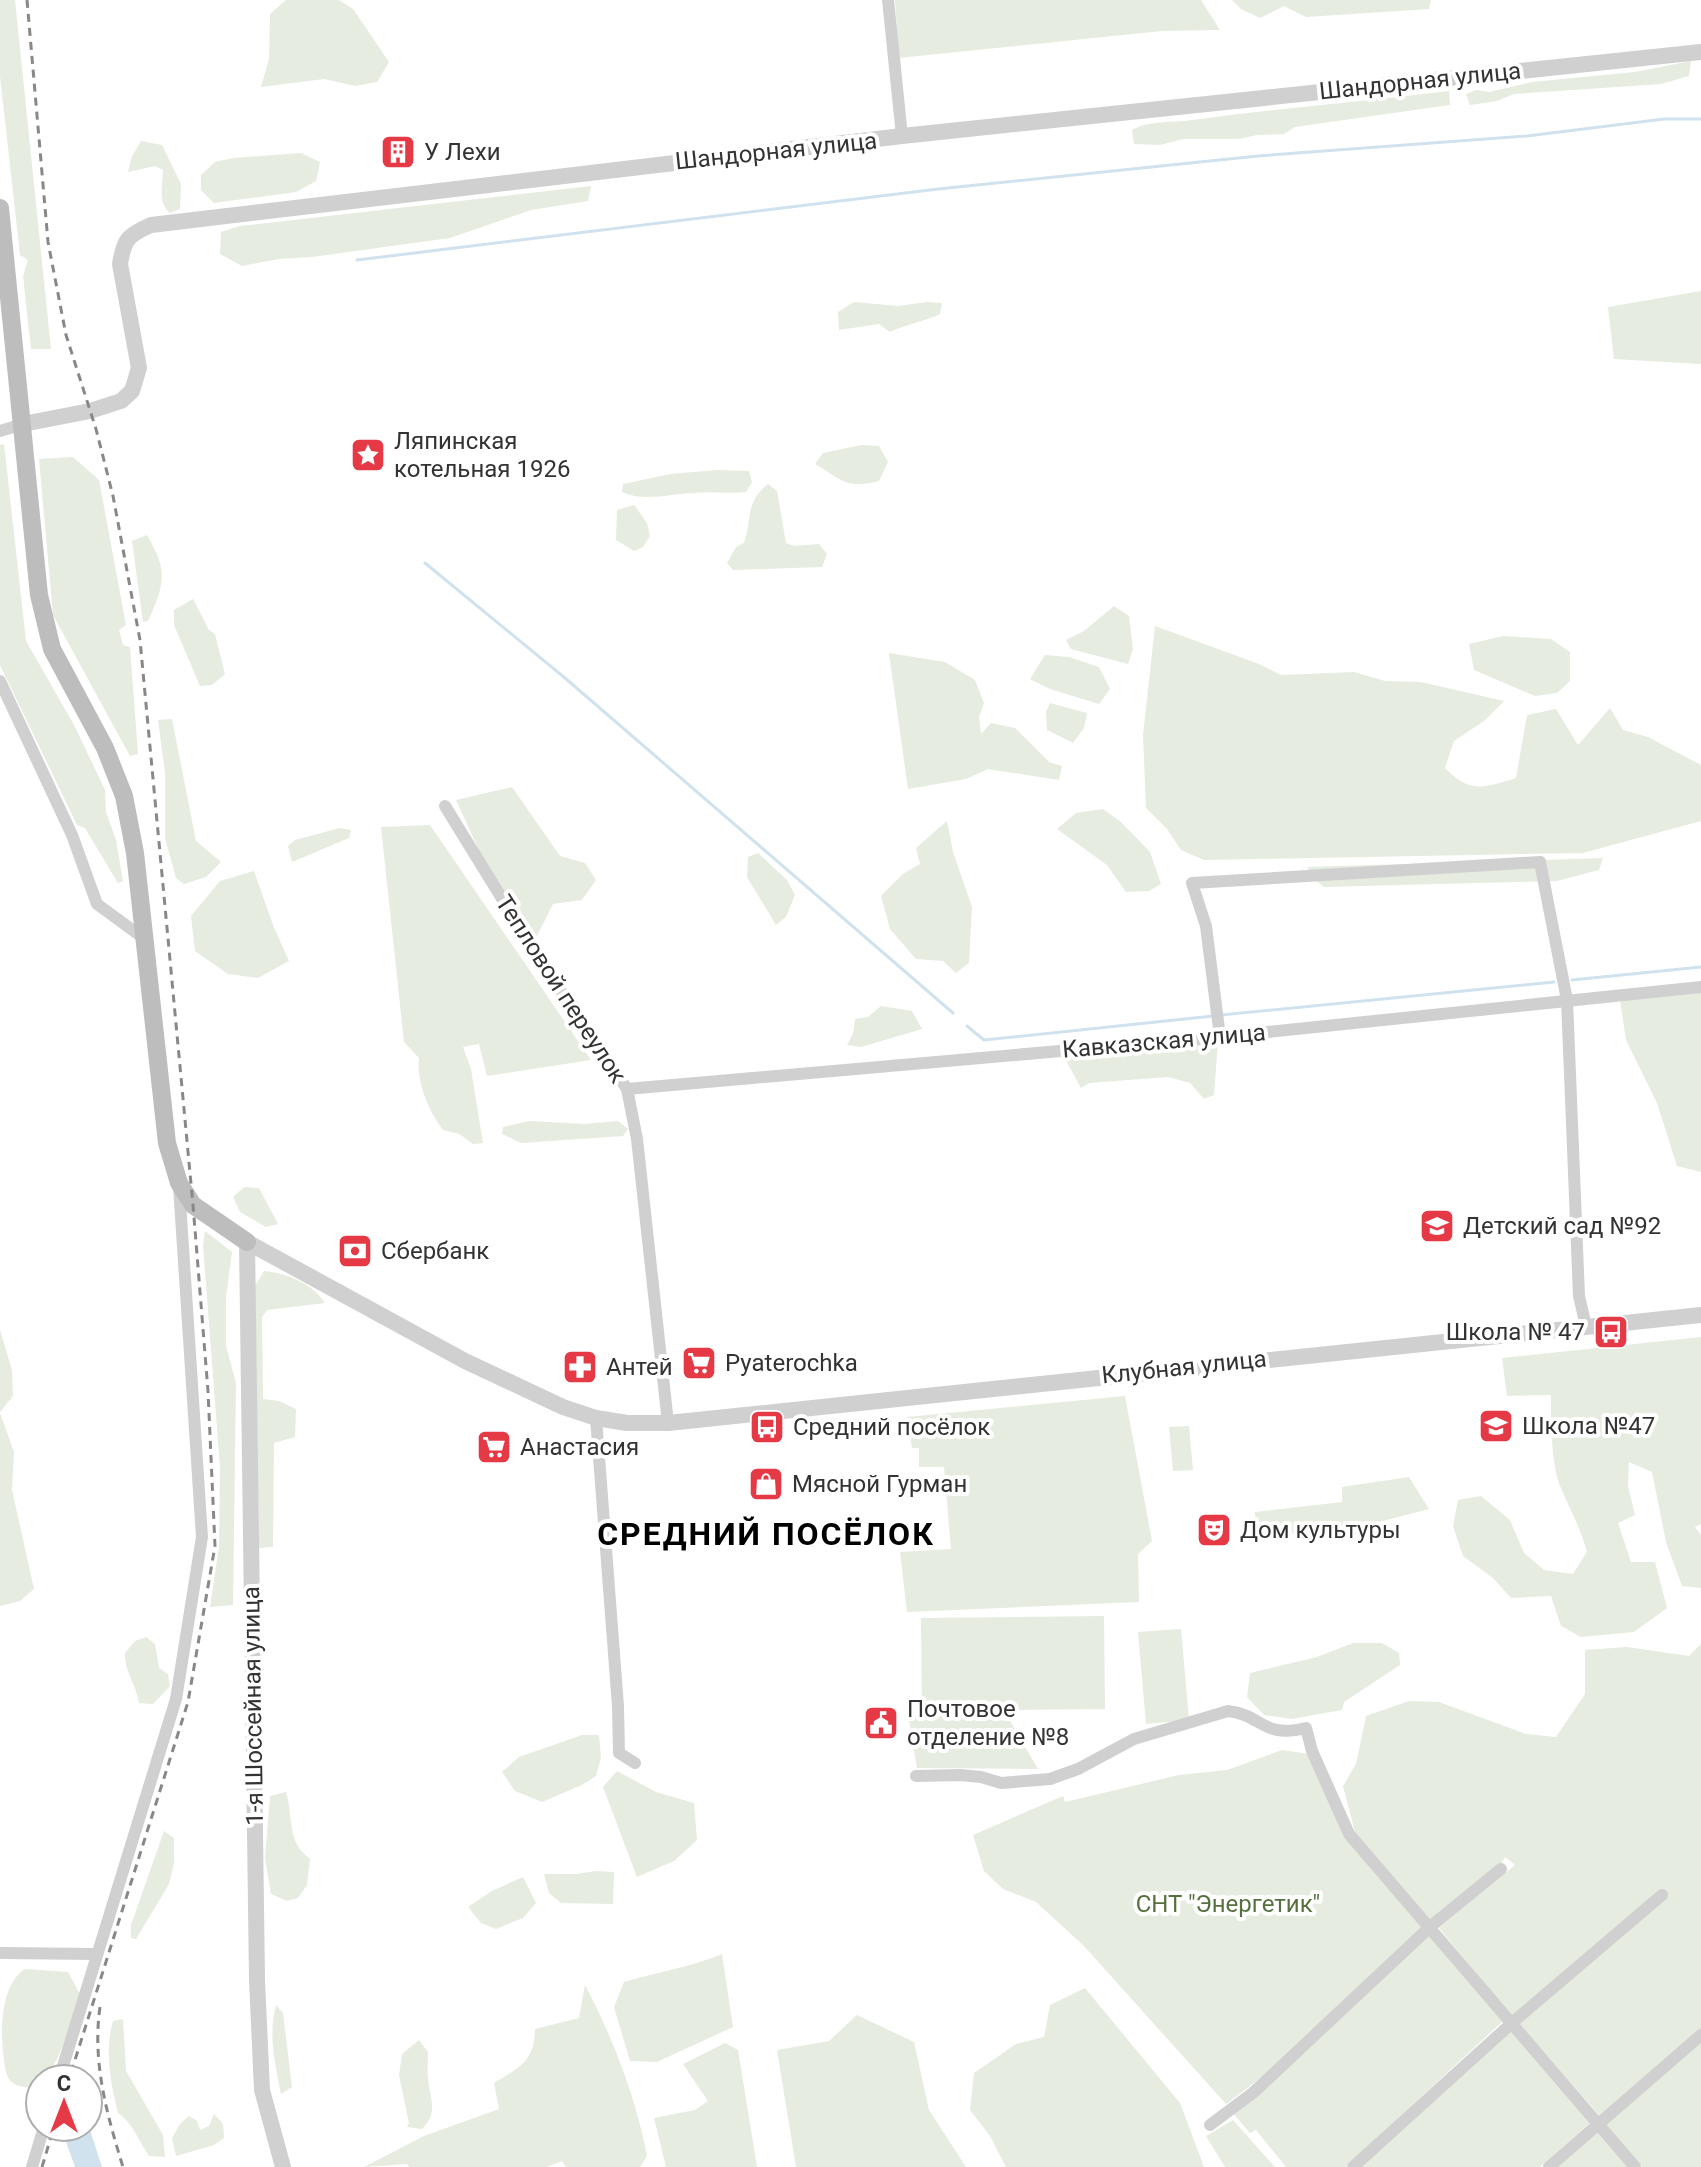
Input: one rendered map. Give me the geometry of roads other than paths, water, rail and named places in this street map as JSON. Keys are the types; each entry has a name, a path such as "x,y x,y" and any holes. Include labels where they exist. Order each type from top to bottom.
{"main road":[{"path":"0,208 7,360 23,424 39,595 52,649 105,748 124,796 135,853 167,1143 179,1183 193,1205 247,1242"}],"street":[{"path":"888,0 902,136"},
{"name":"Шандорная улица","path":"23,424 90,411 121,401 132,391 139,368 120,264 123,247 131,234 151,225 902,136 1701,52"},
{"path":"0,431 23,424"},
{"path":"0,681 72,835 97,904 142,937"},
{"name":"Тепловой переулок","path":"445,806 538,957 627,1089 637,1139 668,1423"},
{"path":"1220,1031 1206,926 1192,883 1540,862 1567,1000 1579,1296 1586,1326"},
{"name":"Кавказская улица","path":"627,1089 1701,987"},
{"path":"64,2063 176,1699 202,1537 179,1183"},
{"name":"Клубная улица","path":"247,1242 465,1361 536,1395 596,1418 627,1423 668,1423 1701,1315"},
{"name":"1-я Шоссейная улица","path":"247,1242 258,1996 262,2090 283,2167"},
{"path":"596,1418 619,1753 635,1763"},
{"path":"916,1776 971,1776 1001,1783 1050,1779 1078,1769 1134,1739 1228,1711 1239,1712 1277,1732 1306,1728 1312,1751 1349,1834 1635,2167"},
{"path":"1210,2125 1265,2081 1430,1927 1501,1869"},
{"path":"1353,2167 1513,2022 1662,1895"},
{"path":"0,1953 97,1954"},
{"path":"1549,2167 1701,2035"},
{"path":"32,2167 39,2143"}],"water":[{"path":"66,2143 94,2143 102,2167 75,2167"}],"waterway":[{"path":"357,260 938,189 1258,156 1527,136 1664,119 1701,119"},
{"path":"425,563 565,678 953,1013"},
{"path":"1572,980 1701,967"},
{"path":"1221,1015 1554,982"},
{"path":"967,1026 984,1040 1213,1016"}],"railway":[{"path":"27,0 48,242 66,335 96,429 113,496 140,640 193,1205 208,1391 215,1546 188,1702 74,2063"},
{"path":"100,2007 100,2068 123,2167"},
{"path":"42,2167 49,2143"}],"place":[{"name":"У Лехи","path":"398,152"},
{"name":"Ляпинская котельная 1926","path":"368,455"},
{"name":"Детский сад №92","path":"1437,1226"},
{"name":"Сбербанк","path":"355,1251"},
{"name":"Школа № 47","path":"1611,1332"},
{"name":"Pyaterochka","path":"699,1363"},
{"name":"Антей","path":"580,1367"},
{"name":"Школа №47","path":"1496,1426"},
{"name":"Средний посёлок","path":"767,1427"},
{"name":"Анастасия","path":"494,1447"},
{"name":"Мясной Гурман","path":"766,1484"},
{"name":"Дом культуры","path":"1214,1530"},
{"name":"Почтовое отделение №8","path":"881,1723"}],"district":[{"name":"СРЕДНИЙ ПОСЁЛОК","path":"766,1534"}],"park label":[{"name":"СНТ \"Энергетик\"","path":"1228,1904"}]}
